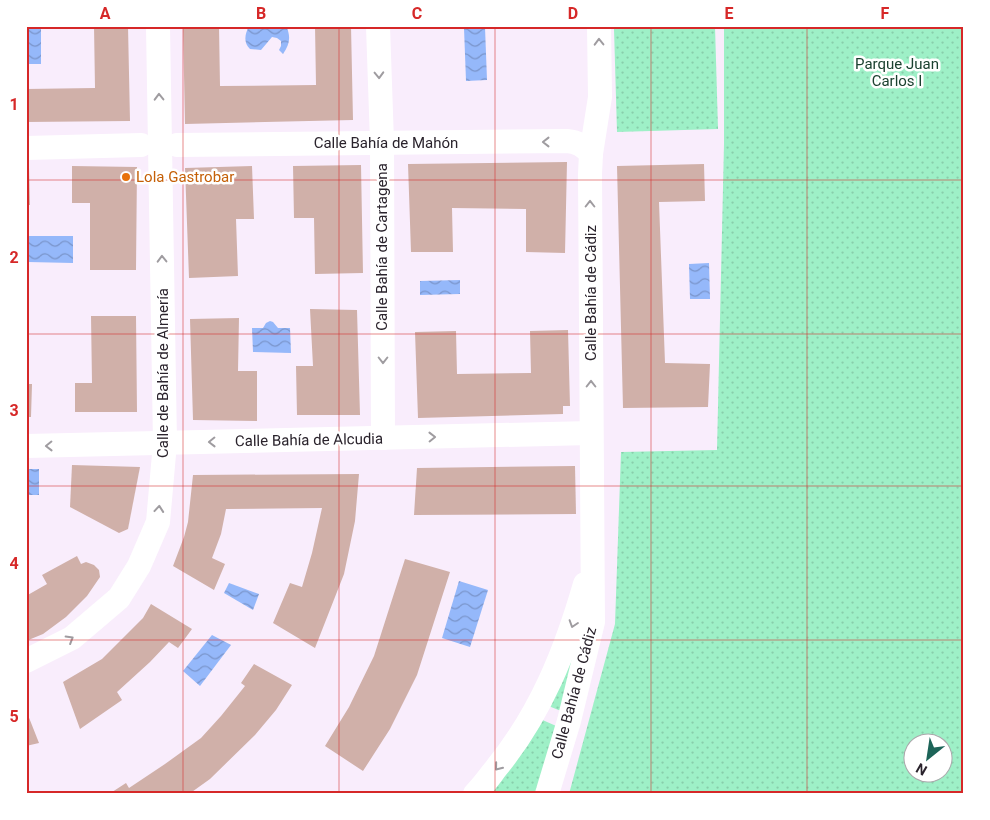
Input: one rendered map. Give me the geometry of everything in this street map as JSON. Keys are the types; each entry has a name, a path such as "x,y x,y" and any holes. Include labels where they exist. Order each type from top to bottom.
{"street":[{"name":"Calle de Bahía de Almería","path":"26,661 72,638 119,598 139,566 158,522 165,443 158,26"},
{"name":"Calle Bahía de Cartagena","path":"378,26 382,142 383,438"},
{"name":"Calle Bahía de Cádiz","path":"547,794 569,721 593,622 591,154 600,97 599,26"},
{"name":"Calle Bahía de Mahón","path":"177,145 575,142 586,148 591,154"},
{"path":"26,148 141,145"},
{"name":"Calle Bahía de Alcudia","path":"26,446 591,433"},
{"name":"Calle Bahía de Cádiz","path":"475,794 514,747 554,676 572,629 592,561"}],"green space":[{"path":"715,26 718,129 617,132 614,29"},
{"name":"Parque Juan Carlos I","path":"724,26 964,26 964,794 569,794 615,624 621,452 717,450 724,144"},
{"path":"577,624 566,713 546,705"},
{"path":"538,718 563,729 541,794 485,794"}],"water":[{"path":"249,26 286,26 289,40 283,54 279,50 281,41 272,37 261,50 250,49 246,44 245,38"},
{"path":"26,27 41,27 41,64 26,64"},
{"path":"485,27 487,80 466,81 464,28"},
{"path":"28,236 73,236 73,263 28,262"},
{"path":"709,263 710,299 690,299 689,264"},
{"path":"460,280 460,294 420,295 420,281"},
{"path":"270,321 278,328 290,328 291,353 253,352 252,328 263,328"},
{"path":"26,469 39,469 39,495 26,495"},
{"path":"459,581 488,590 470,647 442,638"},
{"path":"229,583 259,594 253,610 224,593"},
{"path":"212,635 231,645 200,686 183,671"}],"building":[{"path":"94,26 128,26 130,121 26,122 26,89 95,88"},
{"path":"183,26 219,26 220,86 316,85 315,26 351,26 353,120 185,124"},
{"path":"567,162 565,253 526,252 526,209 452,208 453,252 411,252 408,164"},
{"path":"704,164 705,201 659,202 665,363 710,364 708,407 623,408 617,166"},
{"path":"361,165 363,273 315,274 314,218 294,218 293,166"},
{"path":"72,166 137,167 136,270 90,270 90,203 72,203"},
{"path":"252,166 254,219 236,219 238,276 189,278 185,168"},
{"path":"26,167 29,167 30,205 26,205"},
{"path":"310,309 357,310 360,415 297,415 296,366 313,366"},
{"path":"91,316 136,316 137,412 75,412 75,383 92,383"},
{"path":"239,318 238,371 257,371 257,421 193,420 190,319"},
{"path":"568,330 570,406 563,406 563,414 418,418 415,332 456,331 457,374 531,373 530,331"},
{"path":"26,384 32,384 31,417 26,417"},
{"path":"72,465 140,467 128,529 119,533 70,507"},
{"path":"575,466 576,514 414,515 417,468"},
{"path":"359,474 355,521 344,574 315,648 273,623 290,583 302,587 322,508 226,509 221,534 212,558 225,564 214,590 173,566 188,522 193,475"},
{"path":"77,556 81,564 86,562 94,565 99,570 100,577 87,596 66,617 43,634 26,641 26,596 47,584 42,575"},
{"path":"405,559 450,572 417,675 390,729 363,771 325,746 349,707 374,656"},
{"path":"151,604 192,629 178,648 169,642 117,692 122,700 80,729 63,682 102,659 143,618"},
{"path":"254,664 292,685 276,710 255,735 210,779 189,794 109,794 126,783 129,788 201,738 245,686 241,683"},
{"path":"26,710 39,743 26,746"}],"place":[{"name":"Lola Gastrobar","path":"126,177"}]}
